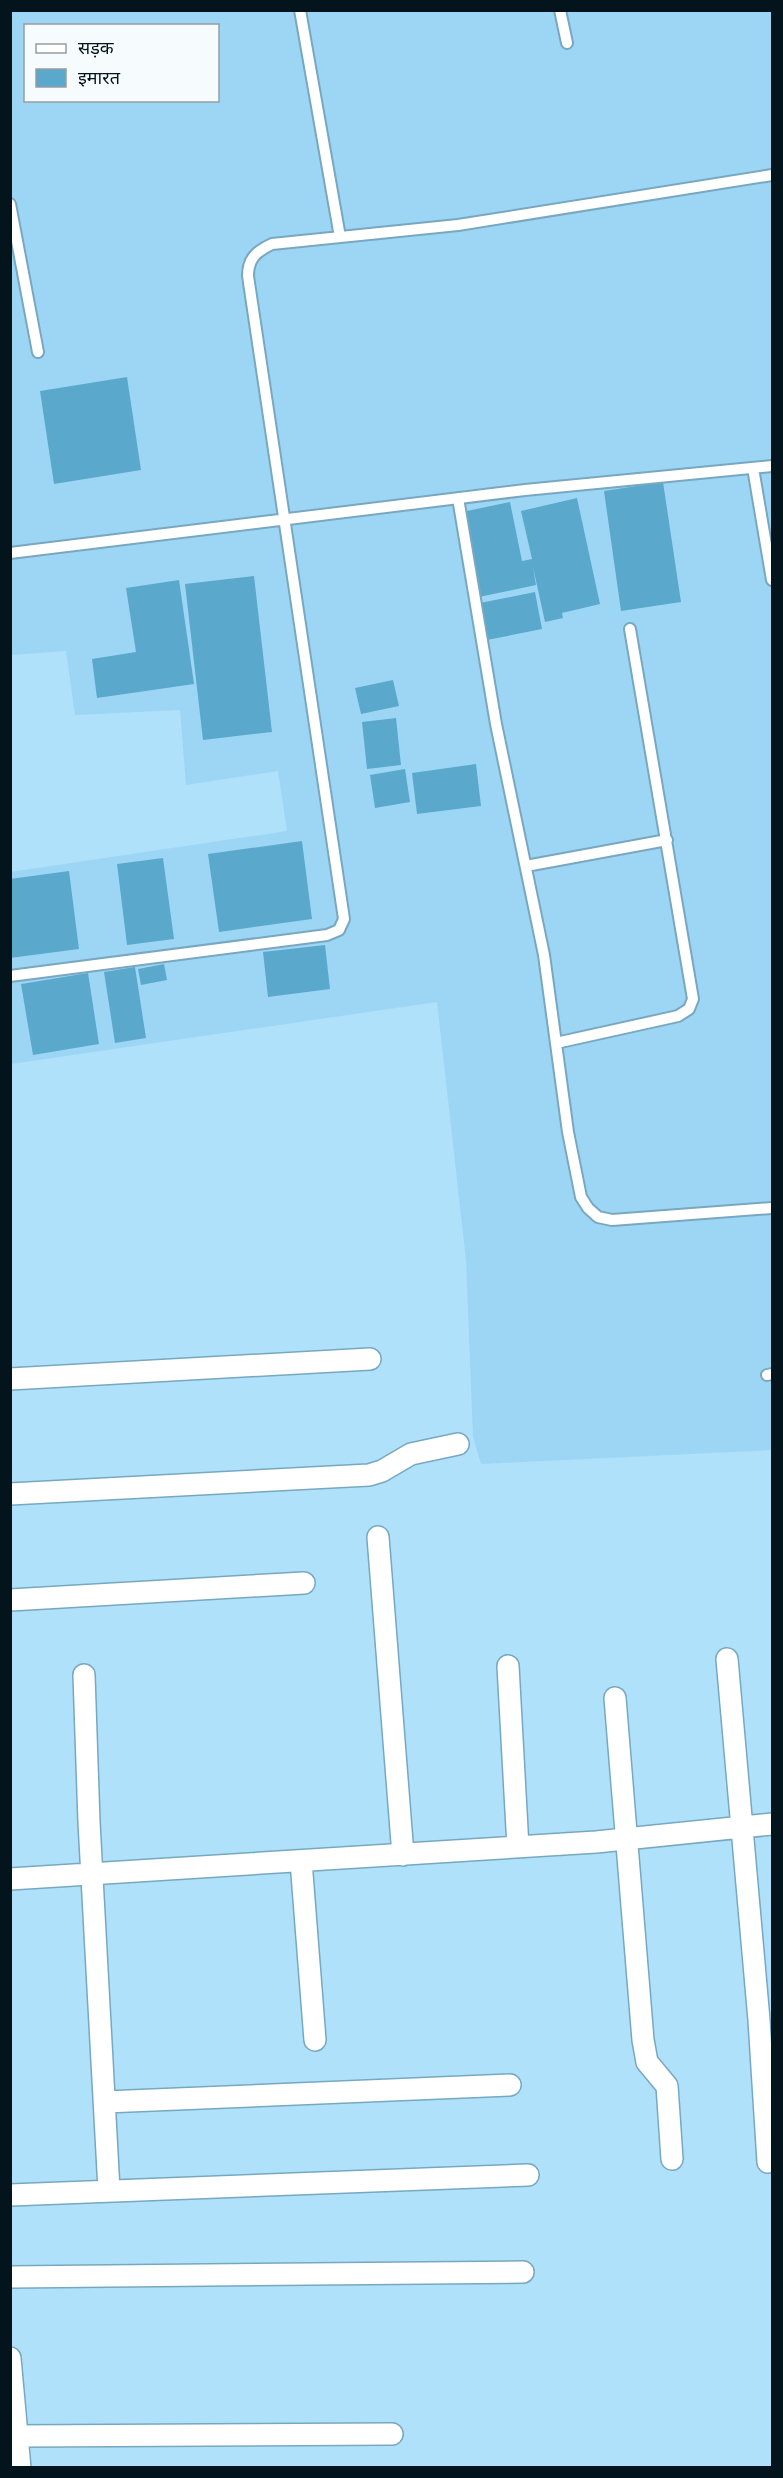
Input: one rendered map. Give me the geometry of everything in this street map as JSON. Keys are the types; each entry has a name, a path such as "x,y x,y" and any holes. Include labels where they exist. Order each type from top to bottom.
{"street":[{"path":"10,1379 370,1359"},
{"path":"10,1494 369,1475 382,1471 411,1454 458,1444"},
{"path":"378,1537 403,1855"},
{"path":"10,1600 304,1583"},
{"path":"727,1659 743,1827 768,2162"},
{"path":"508,1666 518,1847"},
{"path":"84,1675 109,2190"},
{"path":"615,1698 643,2040 647,2062 667,2086 672,2159"},
{"path":"10,1879 518,1847 627,1839 772,1824"},
{"path":"301,1861 315,2040"},
{"path":"105,2102 510,2085"},
{"path":"10,2195 528,2175"},
{"path":"10,2277 524,2272"},
{"path":"10,2358 20,2468"},
{"path":"17,2436 392,2434"}],"lane":[{"path":"300,10 340,237"},
{"path":"560,10 567,43"},
{"path":"10,976 327,935 339,930 344,919 286,518 263,380 248,263 258,250 272,244 458,225 772,175"},
{"path":"11,207 38,352"},
{"path":"10,553 458,498 772,466"},
{"path":"753,468 772,580"},
{"path":"458,498 496,724 544,955 581,1197 598,1217 612,1220 772,1208"},
{"path":"556,1043 678,1016 689,1008 693,999 668,840 630,629"},
{"path":"526,866 668,840"}],"shaded area":[{"path":"11,11 772,11 772,1450 481,1464 473,1437 466,1260 437,1002 11,1064 10,872 287,831 278,771 186,785 180,710 75,715 66,651 11,655"}],"building":[{"path":"127,377 141,470 54,484 40,391"},
{"path":"663,482 681,602 621,611 604,491"},
{"path":"577,498 600,604 562,613 563,618 545,622 533,567 536,585 479,597 462,512 510,502 522,561 532,559 521,511"},
{"path":"254,576 272,732 203,740 185,584"},
{"path":"179,580 194,684 97,698 92,659 136,652 126,588"},
{"path":"535,592 542,629 487,640 480,603"},
{"path":"393,680 399,706 361,714 355,688"},
{"path":"396,718 401,765 367,769 362,722"},
{"path":"476,764 481,806 417,814 412,773"},
{"path":"405,769 410,802 375,808 370,775"},
{"path":"302,841 312,919 219,932 208,854"},
{"path":"163,858 174,939 127,945 117,864"},
{"path":"69,871 79,949 10,958 10,879"},
{"path":"325,945 330,989 268,997 263,952"},
{"path":"164,964 167,980 141,985 138,969"},
{"path":"135,967 146,1038 115,1043 104,972"},
{"path":"88,973 99,1044 33,1055 21,984"}]}
